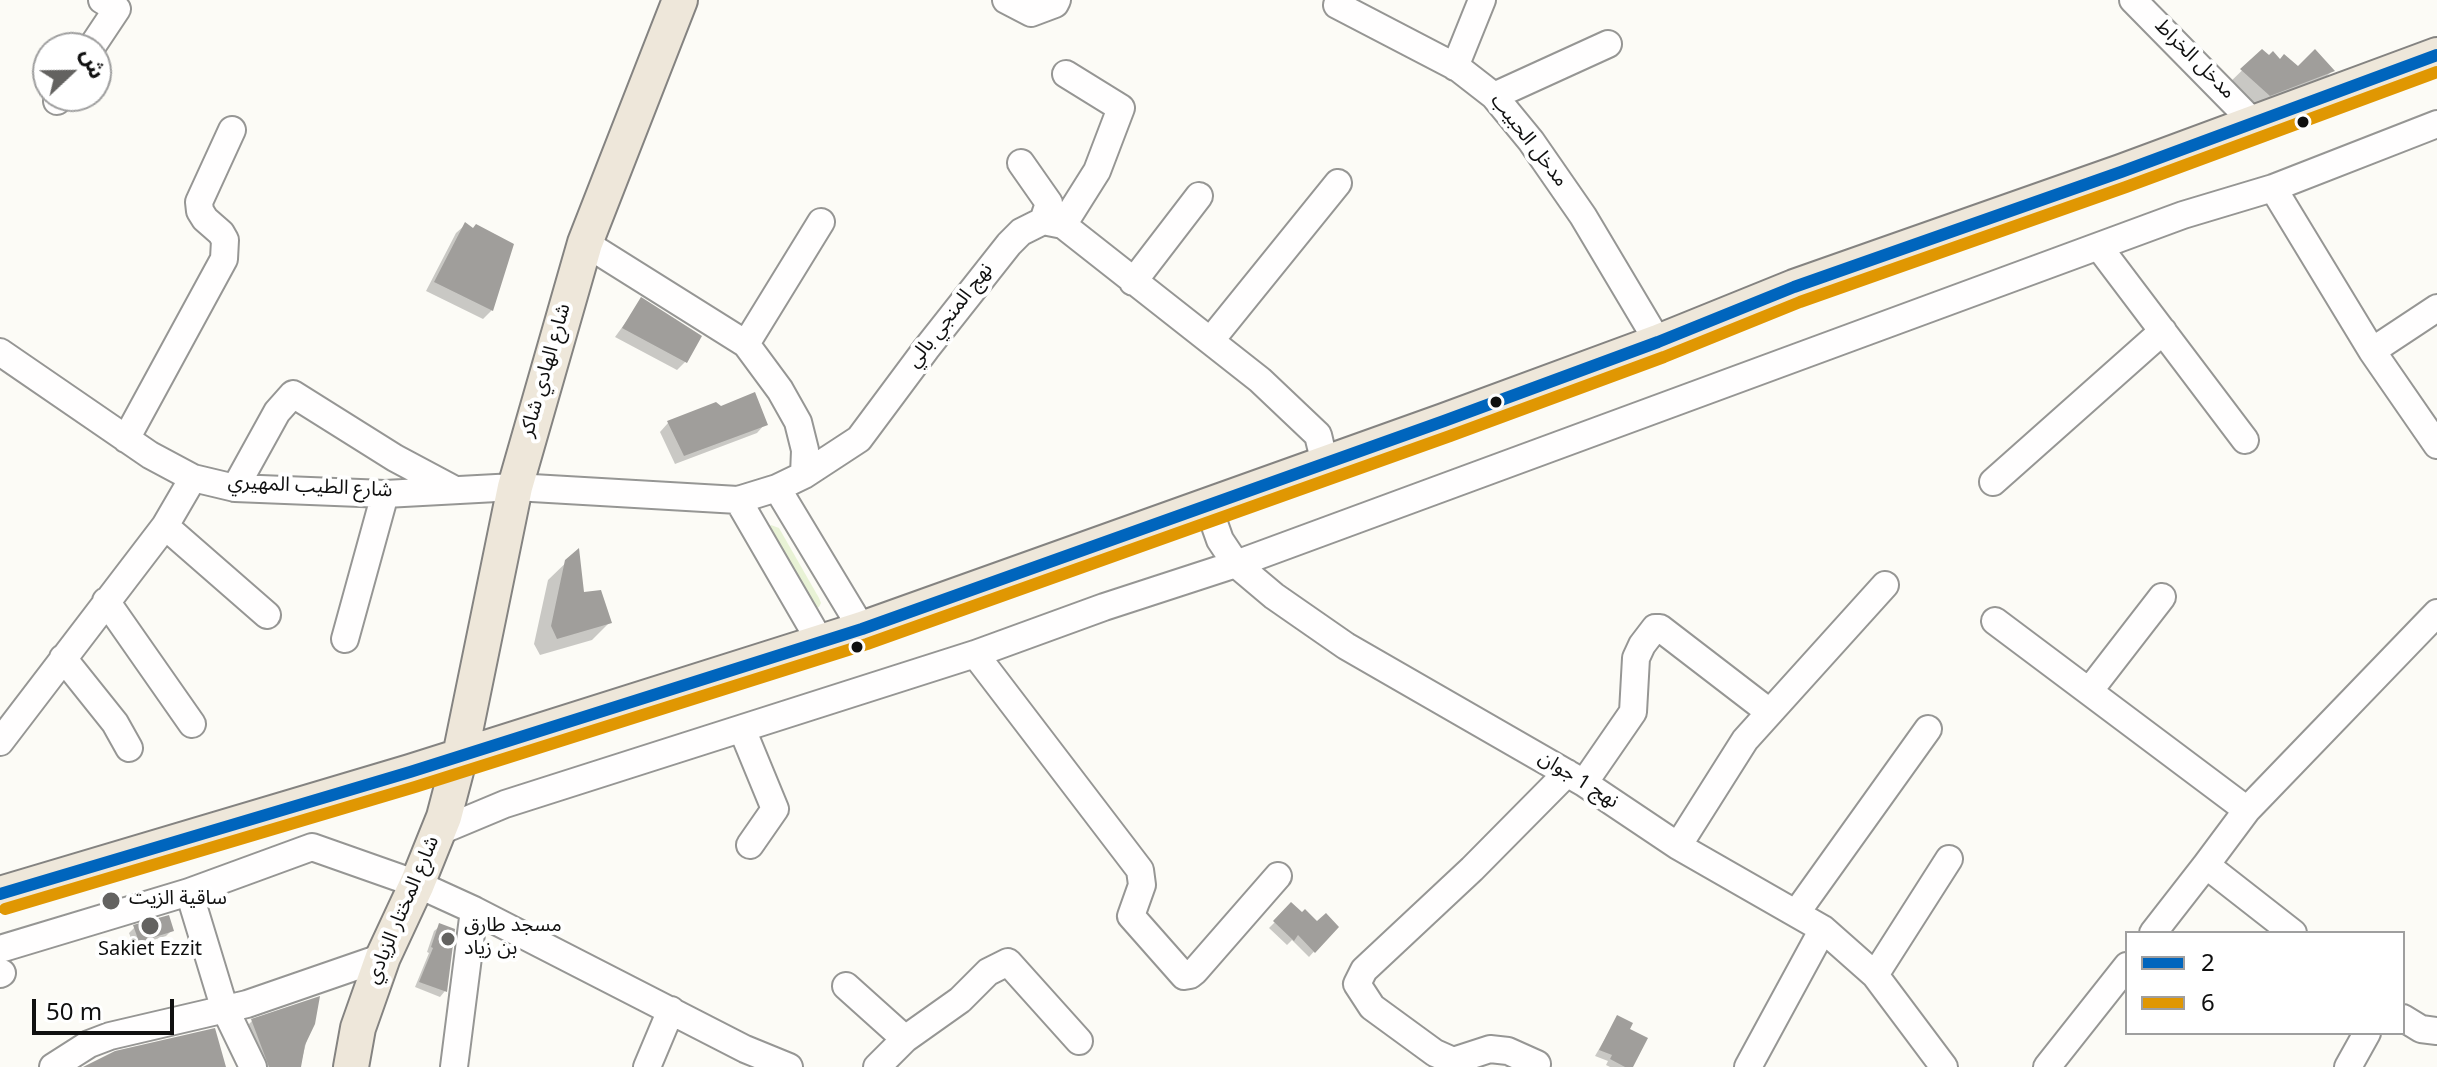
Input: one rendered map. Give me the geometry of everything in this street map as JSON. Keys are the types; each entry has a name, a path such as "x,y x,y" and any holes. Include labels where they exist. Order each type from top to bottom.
{"main road":[{"name":"شارع الهادي شاكر","path":"460,756 515,487 585,243 680,0"},
{"path":"0,894 460,756 862,629 1325,464 1658,342 1794,287 2121,172 2437,55"},
{"name":"شارع المختار الزيادي","path":"351,1067 358,1028 383,957 438,832 460,756"}],"street":[{"path":"102,0 117,9 102,32"},
{"path":"1006,0 1031,13 1055,4 1057,0"},
{"path":"1455,67 1482,0"},
{"name":"مدخل الخراط","path":"2133,0 2253,122"},
{"name":"مدخل الحبيب","path":"1337,5 1455,67 1494,96 1531,141 1583,216 1658,342"},
{"path":"1494,96 1608,44"},
{"path":"1053,223 1097,171 1121,108 1066,74"},
{"path":"438,832 505,804 975,654 1236,564 2183,215 2273,188 2437,124"},
{"path":"126,439 224,259 225,240 205,219 199,202 232,130"},
{"path":"1021,163 1049,203 1053,223 1260,380 1318,435 1325,464"},
{"path":"1211,340 1338,183"},
{"path":"2273,188 2372,351 2437,445"},
{"path":"1133,282 1199,196"},
{"path":"746,344 821,222"},
{"name":"نهج المنجي بالي","path":"515,487 738,500 777,488 804,475 859,439 1009,244 1021,232 1053,223"},
{"path":"585,243 746,344 780,390 798,422 805,450 804,475"},
{"path":"2099,247 2245,440"},
{"path":"2372,351 2437,308"},
{"path":"1993,482 2163,331"},
{"name":"شارع الطيب المهيري","path":"0,352 126,439 193,478 235,488 385,494 515,487"},
{"path":"235,488 277,412 293,394 395,458 458,492"},
{"path":"0,742 165,526 193,478"},
{"path":"777,488 862,629"},
{"path":"345,639 385,494"},
{"path":"738,500 821,643"},
{"name":"نهج 1 جوان","path":"1208,506 1220,540 1236,564 1274,596 1346,646 1575,778 1678,846 1823,929 1875,975 1944,1067"},
{"path":"165,526 267,615"},
{"path":"1678,846 1745,740 1768,711 1885,585"},
{"path":"2090,690 2162,597"},
{"path":"106,601 192,724"},
{"path":"2155,931 2247,810 2437,613"},
{"path":"1995,621 2247,810"},
{"path":"1537,1064 1508,1051 1490,1049 1453,1061 1432,1060 1372,1007 1357,984 1364,970 1575,778 1633,712 1636,658 1655,628 1660,628 1768,711"},
{"path":"975,654 1140,870 1142,885 1131,916 1184,976 1195,971 1278,876"},
{"path":"63,658 115,723 129,748"},
{"path":"742,729 775,809 750,845"},
{"path":"1797,912 1928,729"},
{"path":"1,965 312,847 417,884 474,910 745,1049 789,1067"},
{"path":"1875,975 1949,859"},
{"path":"2206,865 2290,931"},
{"path":"189,892 224,1007 253,1067"},
{"path":"454,1067 474,910"},
{"path":"1748,1067 1823,929"},
{"path":"53,1067 89,1044 110,1036 247,1004 383,957"},
{"path":"877,1067 905,1039 960,1000 988,972 1008,962 1079,1041"},
{"path":"2047,1067 2125,969"},
{"path":"846,986 905,1039"},
{"path":"647,1067 671,1010"},
{"path":"2405,1019 2421,1029 2437,1031"},
{"path":"2348,1067 2366,1035"}],"green space":[{"path":"771,525 779,528 819,598 819,607 814,608 768,529"}],"building":[{"path":"2262,49 2269,55 2273,51 2280,59 2284,54 2298,66 2315,49 2335,71 2270,96 2240,69"},
{"path":"465,222 473,228 476,224 514,244 493,311 434,282"},
{"path":"641,297 702,336 687,363 622,328"},
{"path":"755,392 768,425 684,456 667,421 716,402 721,406"},
{"path":"579,548 584,592 601,590 612,623 557,639 551,626 565,560"},
{"path":"1291,902 1302,912 1305,909 1317,921 1326,913 1339,927 1315,953 1298,935 1294,941 1273,921"},
{"path":"169,915 174,931 139,942 133,925"},
{"path":"439,923 455,929 447,992 419,982"},
{"path":"320,996 315,1024 305,1045 301,1067 269,1067 251,1019"},
{"path":"1617,1015 1633,1023 1630,1029 1648,1038 1633,1067 1625,1067 1610,1059 1612,1055 1599,1050"},
{"path":"215,1028 226,1067 83,1067 115,1051"}],"transit line":[{"name":"2","path":"0,894 410,772 862,629 1444,421 1658,342 1794,287 2121,172 2437,55"},
{"name":"6","path":"5,909 415,787 867,644 1450,436 1664,357 1800,302 2126,187 2437,72"}],"place":[{"name":"ساقية الزيت","path":"111,901"},
{"name":"Sakiet Ezzit","path":"150,926"},
{"name":"مسجد طارق بن زياد","path":"448,939"}]}
